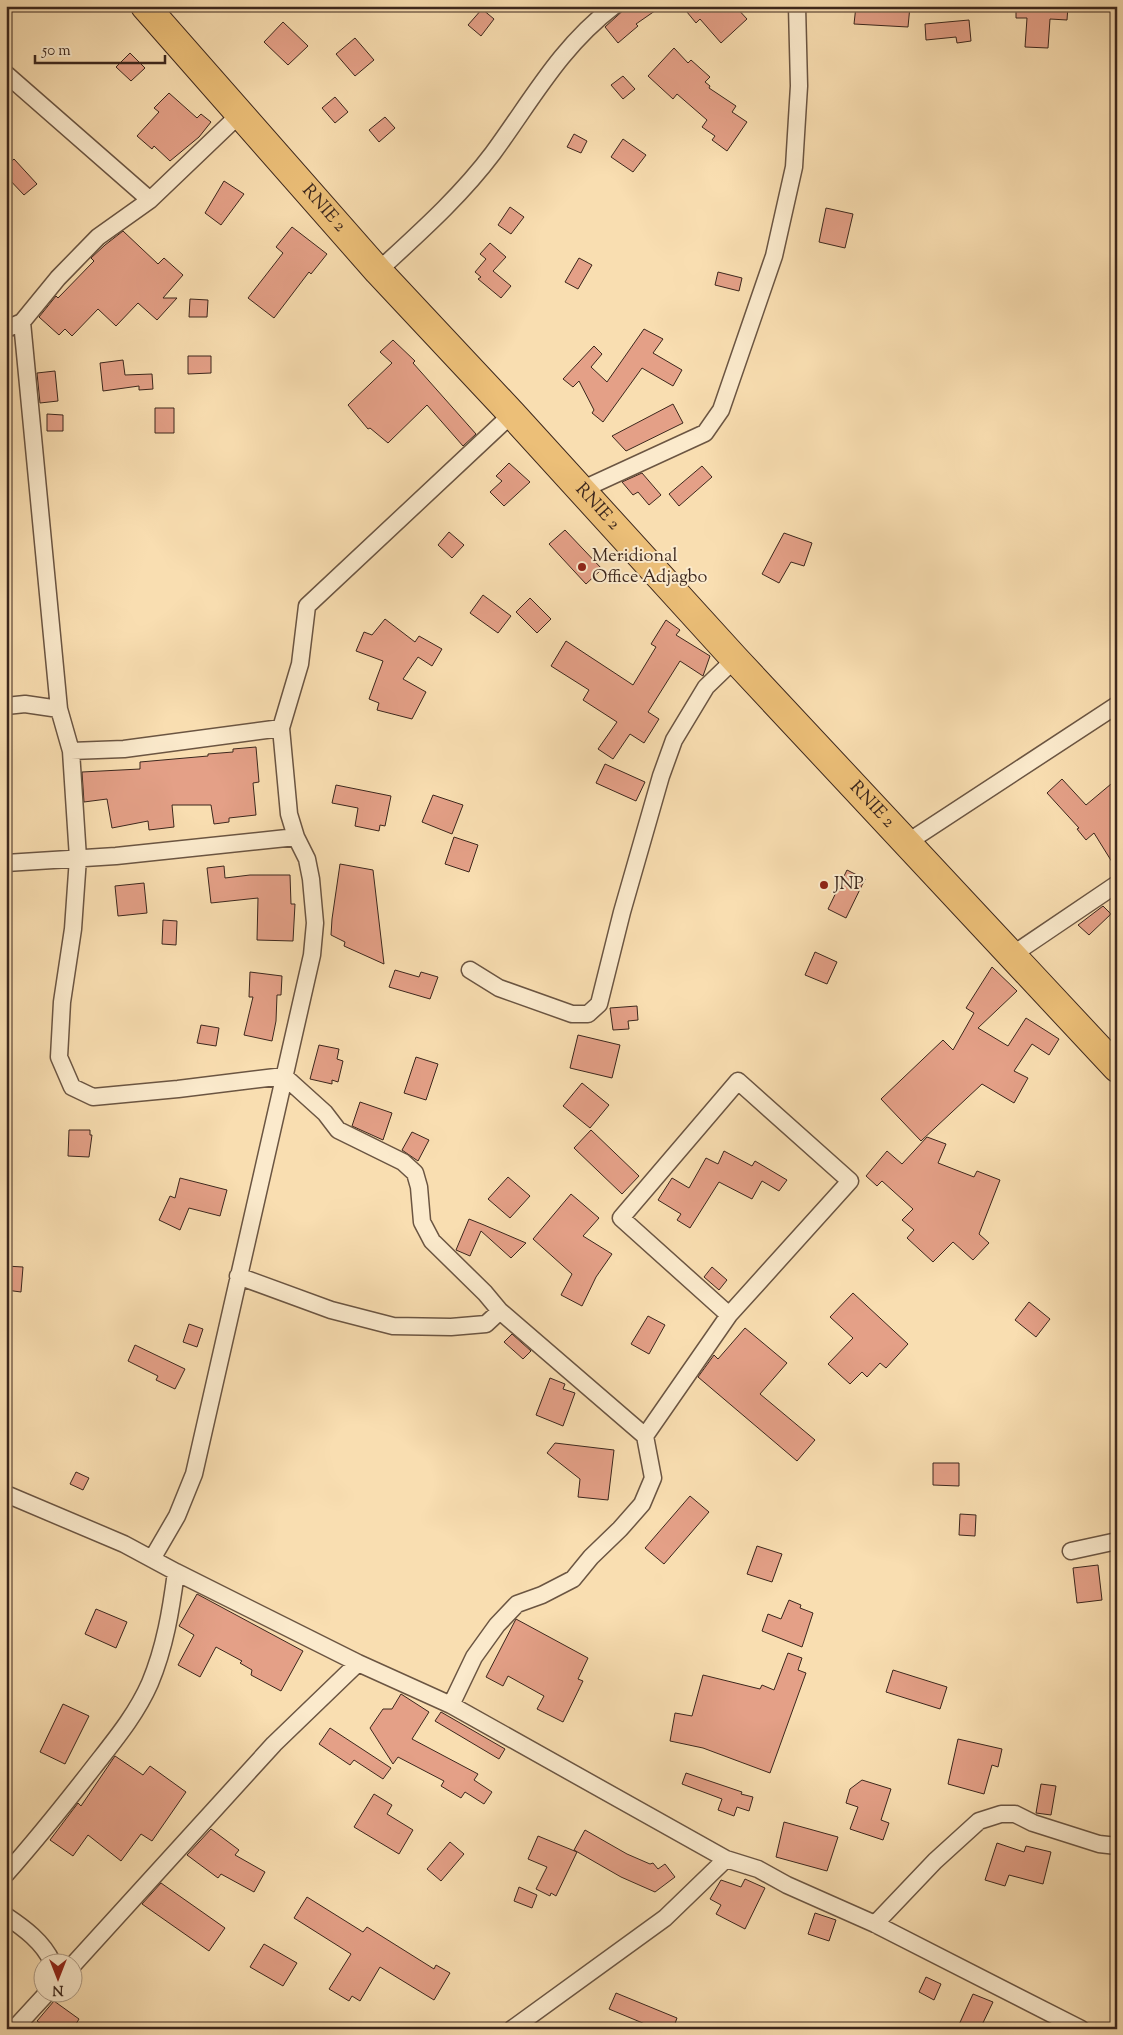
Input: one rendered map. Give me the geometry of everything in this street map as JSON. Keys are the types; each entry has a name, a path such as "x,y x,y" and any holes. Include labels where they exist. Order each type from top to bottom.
{"highway":[{"name":"RNIE 2","path":"145,6 378,270 735,659 908,842 1117,1068"}],"street":[{"path":"378,270 420,233 463,188 492,154 557,61 591,24 614,6"},
{"path":"581,490 705,433 721,410 774,256 794,167 799,86 797,6"},
{"path":"6,74 150,200"},
{"path":"6,329 22,322 58,278 98,237 150,200 240,114"},
{"path":"22,322 59,709 71,751 78,858 73,929 62,1002 59,1057 72,1087 93,1097 284,1076 325,1113 338,1130 403,1162 415,1173 419,1187 422,1222 432,1241 485,1293 500,1311 645,1436 653,1478 642,1504 620,1529 590,1557 573,1578 542,1595 517,1604 497,1625 474,1657 451,1705"},
{"path":"152,1560 177,1516 194,1474 312,955 315,923 311,879 307,859 296,837 289,814 281,728 300,664 307,606 512,414"},
{"path":"470,970 499,988 572,1014 588,1014 599,1004 622,912 661,776 674,740 706,687 735,659"},
{"path":"6,706 25,704 59,709"},
{"path":"908,842 1116,708"},
{"path":"71,751 124,750 281,728"},
{"path":"6,863 116,856 296,837"},
{"path":"1012,954 1117,884"},
{"path":"645,1436 729,1315 850,1182 738,1081 621,1218 729,1315"},
{"path":"238,1276 331,1310 393,1326 451,1327 486,1324 500,1311"},
{"path":"6,1494 124,1544 152,1560 358,1663 451,1705 726,1859 758,1869 787,1885 875,1924 1081,2029"},
{"path":"1071,1551 1117,1541"},
{"path":"6,1874 50,1823 126,1726 149,1685 158,1661 170,1617 176,1572"},
{"path":"82,1955 274,1744 358,1663"},
{"path":"875,1924 935,1861 979,1821 1001,1814 1015,1814 1033,1823 1099,1844 1117,1846"},
{"path":"512,2029 665,1918 726,1859"},
{"path":"6,1916 22,1926 47,1952"},
{"path":"14,2029 39,2002"}],"building":[{"path":"628,6 662,6 636,24 638,26 618,43 605,27"},
{"path":"682,6 735,6 747,19 721,43 700,19 696,23"},
{"path":"856,6 910,6 908,27 854,24"},
{"path":"1016,6 1068,6 1067,20 1050,19 1048,48 1025,47 1027,18 1016,18"},
{"path":"482,9 494,19 481,36 468,25"},
{"path":"969,20 971,41 957,43 956,37 926,40 925,24"},
{"path":"283,22 308,46 288,65 264,42"},
{"path":"355,38 374,60 355,76 336,54"},
{"path":"674,48 688,63 691,60 710,77 705,82 710,86 709,88 736,106 732,112 747,122 727,151 712,140 715,136 702,127 707,120 677,94 673,99 648,76"},
{"path":"130,53 145,68 131,81 116,67"},
{"path":"623,76 635,89 623,99 611,85"},
{"path":"169,93 197,118 201,114 211,122 199,137 170,161 154,146 152,149 137,136 159,112 154,108"},
{"path":"335,97 348,112 335,123 322,108"},
{"path":"385,117 395,128 379,142 369,130"},
{"path":"574,134 587,141 581,153 567,147"},
{"path":"623,139 646,155 633,172 611,157"},
{"path":"14,159 37,184 24,195 6,176 6,166"},
{"path":"224,181 244,194 221,225 205,213"},
{"path":"510,207 524,217 511,234 498,225"},
{"path":"826,208 853,214 845,248 819,242"},
{"path":"292,227 327,254 311,274 309,272 274,318 248,298 283,253 276,247"},
{"path":"123,231 158,264 164,258 183,275 163,298 177,298 157,320 138,303 116,326 98,309 72,336 65,329 59,335 39,317 56,296 58,298 94,261 91,258"},
{"path":"490,243 506,257 493,271 511,286 501,298 478,279 481,277 475,272 486,259 480,254"},
{"path":"579,258 592,265 578,289 565,282"},
{"path":"718,272 742,278 739,291 715,285"},
{"path":"190,299 208,300 207,317 189,317"},
{"path":"644,329 663,339 653,353 682,370 673,386 642,368 603,422 592,413 594,410 579,381 573,387 563,379 594,346 602,354 591,367 607,382"},
{"path":"393,340 415,361 413,363 476,434 463,446 427,405 388,443 370,428 368,429 348,405 392,363 380,352"},
{"path":"188,356 211,356 211,373 188,374"},
{"path":"123,360 125,375 152,374 153,389 139,390 139,386 103,391 100,363"},
{"path":"55,371 58,401 40,403 37,373"},
{"path":"673,404 683,423 626,451 612,436"},
{"path":"155,408 174,408 174,433 155,433"},
{"path":"47,414 63,415 63,431 47,431"},
{"path":"509,463 530,482 504,506 490,492 502,481 496,476"},
{"path":"702,466 712,477 679,506 669,494"},
{"path":"642,473 661,495 649,505 638,492 633,495 622,482"},
{"path":"565,530 602,569 586,584 549,544"},
{"path":"449,532 464,545 452,558 438,545"},
{"path":"784,533 812,543 804,566 791,562 779,583 762,574"},
{"path":"483,595 511,616 498,633 470,613"},
{"path":"530,598 551,619 537,633 516,612"},
{"path":"385,619 415,642 419,636 442,649 432,666 418,657 403,679 426,692 412,719 377,710 379,703 369,699 383,661 356,651 364,632 372,635"},
{"path":"666,620 680,630 676,635 710,656 703,676 680,661 648,712 659,719 644,743 630,734 613,759 598,749 617,722 583,700 589,690 551,666 566,641 633,685 656,647 651,644"},
{"path":"256,747 259,782 253,783 256,815 229,818 229,822 214,824 211,805 172,805 174,827 149,830 148,821 112,828 107,799 84,802 82,772 140,769 140,762 208,756 208,754 233,752 233,749"},
{"path":"605,764 645,782 636,801 596,783"},
{"path":"1062,779 1086,805 1117,779 1117,870 1094,833 1086,840 1077,829 1079,828 1047,793"},
{"path":"336,785 391,796 385,826 380,825 379,831 355,826 358,808 332,803"},
{"path":"433,795 463,805 452,834 422,822"},
{"path":"454,837 478,845 469,872 445,864"},
{"path":"340,864 373,870 384,964 344,946 345,942 331,935"},
{"path":"224,866 225,878 250,875 290,875 291,904 295,904 293,941 257,940 258,898 211,903 207,868"},
{"path":"847,870 865,879 846,918 828,909"},
{"path":"144,883 147,913 118,916 115,886"},
{"path":"1103,906 1111,914 1089,935 1078,925"},
{"path":"163,920 177,921 176,945 162,944"},
{"path":"815,952 837,962 827,984 805,975"},
{"path":"992,967 1017,991 978,1028 1008,1046 1026,1018 1059,1039 1049,1055 1032,1044 1014,1071 1028,1078 1014,1103 982,1084 921,1141 881,1099 943,1040 953,1050 974,1013 966,1008"},
{"path":"395,970 419,977 421,972 438,977 430,999 389,987"},
{"path":"250,972 282,976 281,995 277,995 276,1021 272,1041 244,1035 253,997 249,997"},
{"path":"637,1006 638,1020 628,1021 629,1029 613,1030 610,1008"},
{"path":"201,1025 219,1028 216,1046 197,1043"},
{"path":"578,1035 620,1045 612,1078 570,1068"},
{"path":"319,1045 339,1049 337,1059 343,1061 338,1082 332,1080 332,1084 310,1079"},
{"path":"416,1057 438,1064 426,1100 404,1093"},
{"path":"582,1083 609,1105 590,1128 563,1106"},
{"path":"360,1102 392,1113 383,1140 352,1126"},
{"path":"69,1130 90,1130 90,1135 92,1135 89,1157 68,1156"},
{"path":"591,1130 639,1176 622,1194 574,1148"},
{"path":"412,1132 429,1140 418,1161 402,1150"},
{"path":"927,1137 946,1144 938,1163 974,1177 977,1171 1000,1180 979,1234 989,1243 973,1260 953,1242 933,1262 907,1238 914,1230 902,1220 913,1209 882,1181 877,1186 866,1176 887,1151 902,1164"},
{"path":"724,1151 752,1166 755,1161 787,1180 779,1191 762,1181 752,1199 719,1182 690,1228 677,1220 681,1214 658,1200 672,1178 689,1188 706,1158 718,1164"},
{"path":"508,1177 530,1196 510,1218 488,1199"},
{"path":"180,1178 227,1190 220,1216 189,1208 180,1230 159,1220 170,1196 175,1198"},
{"path":"571,1194 599,1218 583,1236 612,1254 596,1277 582,1306 561,1295 572,1274 533,1239"},
{"path":"469,1219 526,1243 511,1258 481,1231 470,1256 456,1250"},
{"path":"6,1266 23,1267 21,1292 6,1290"},
{"path":"712,1267 727,1280 719,1290 704,1277"},
{"path":"853,1293 908,1344 886,1368 880,1363 867,1377 862,1372 850,1384 828,1364 853,1338 830,1317"},
{"path":"1029,1302 1050,1319 1036,1337 1015,1320"},
{"path":"648,1316 665,1325 649,1354 631,1344"},
{"path":"189,1324 203,1329 197,1347 183,1342"},
{"path":"745,1328 787,1363 760,1394 815,1440 797,1461 698,1377 714,1355 718,1359"},
{"path":"512,1334 531,1351 523,1359 504,1342"},
{"path":"135,1345 185,1369 175,1389 156,1380 158,1376 128,1361"},
{"path":"550,1378 565,1384 563,1389 575,1393 563,1426 536,1415"},
{"path":"555,1443 614,1450 608,1500 578,1497 580,1479 547,1453"},
{"path":"933,1463 959,1463 959,1486 933,1485"},
{"path":"76,1472 89,1478 83,1490 70,1484"},
{"path":"690,1496 709,1512 664,1564 645,1548"},
{"path":"960,1514 976,1515 975,1536 959,1535"},
{"path":"757,1546 782,1554 772,1582 747,1574"},
{"path":"1098,1565 1102,1600 1077,1603 1073,1568"},
{"path":"197,1594 303,1651 281,1691 251,1675 252,1670 240,1663 242,1661 216,1647 200,1677 178,1665 194,1635 179,1626"},
{"path":"789,1600 801,1605 800,1608 813,1613 802,1647 762,1631 768,1614 781,1619"},
{"path":"96,1609 127,1622 116,1648 85,1634"},
{"path":"516,1619 588,1658 578,1679 583,1681 563,1722 537,1709 544,1696 508,1676 503,1686 486,1677"},
{"path":"788,1653 802,1658 798,1670 806,1673 770,1773 703,1748 670,1741 675,1713 692,1716 703,1675 760,1689 762,1685 774,1690"},
{"path":"893,1670 947,1687 940,1709 886,1692"},
{"path":"401,1694 429,1712 412,1739 478,1774 474,1780 492,1792 484,1804 465,1792 461,1798 441,1786 444,1781 398,1757 393,1764 370,1728 383,1709 392,1709"},
{"path":"63,1704 89,1716 65,1764 40,1752"},
{"path":"441,1712 505,1749 499,1759 435,1721"},
{"path":"330,1728 391,1768 383,1779 354,1760 350,1765 319,1744"},
{"path":"958,1739 1002,1749 998,1767 992,1765 984,1794 948,1784"},
{"path":"115,1756 143,1775 150,1766 186,1792 152,1841 141,1834 121,1861 88,1835 73,1856 50,1840 78,1803 81,1806"},
{"path":"686,1773 753,1797 749,1811 737,1807 734,1816 718,1810 722,1799 682,1784"},
{"path":"862,1780 891,1789 881,1820 889,1823 883,1840 850,1829 858,1807 846,1803 850,1789"},
{"path":"1041,1784 1056,1786 1051,1815 1036,1813"},
{"path":"374,1794 392,1805 387,1814 413,1830 399,1854 354,1827"},
{"path":"784,1822 838,1837 827,1871 776,1857"},
{"path":"211,1829 239,1850 235,1855 265,1872 254,1892 221,1874 218,1878 187,1855"},
{"path":"585,1830 627,1854 650,1864 653,1863 658,1869 665,1864 675,1877 655,1892 621,1877 574,1850"},
{"path":"538,1836 577,1852 556,1896 551,1893 550,1896 536,1889 547,1867 528,1859"},
{"path":"450,1842 464,1854 441,1881 427,1869"},
{"path":"997,1843 1024,1852 1026,1846 1051,1852 1043,1884 1009,1875 1005,1886 985,1880"},
{"path":"745,1879 765,1888 745,1929 716,1914 721,1905 710,1899 721,1880 741,1887"},
{"path":"161,1883 225,1928 209,1951 142,1904"},
{"path":"519,1887 537,1895 532,1908 514,1901"},
{"path":"307,1897 363,1932 367,1927 434,1969 436,1965 450,1973 434,2000 380,1967 360,2001 352,1996 349,2001 329,1989 351,1954 294,1918"},
{"path":"815,1913 836,1920 829,1941 808,1934"},
{"path":"264,1944 297,1963 283,1986 250,1967"},
{"path":"926,1977 941,1984 934,2000 919,1992"},
{"path":"616,1993 677,2018 673,2029 657,2029 609,2009"},
{"path":"973,1994 993,2002 980,2029 957,2029"},
{"path":"53,2002 79,2019 73,2029 48,2029 37,2021"}],"place":[{"name":"Meridional Office Adjagbo","path":"582,567"},
{"name":"JNP","path":"824,885"}]}
